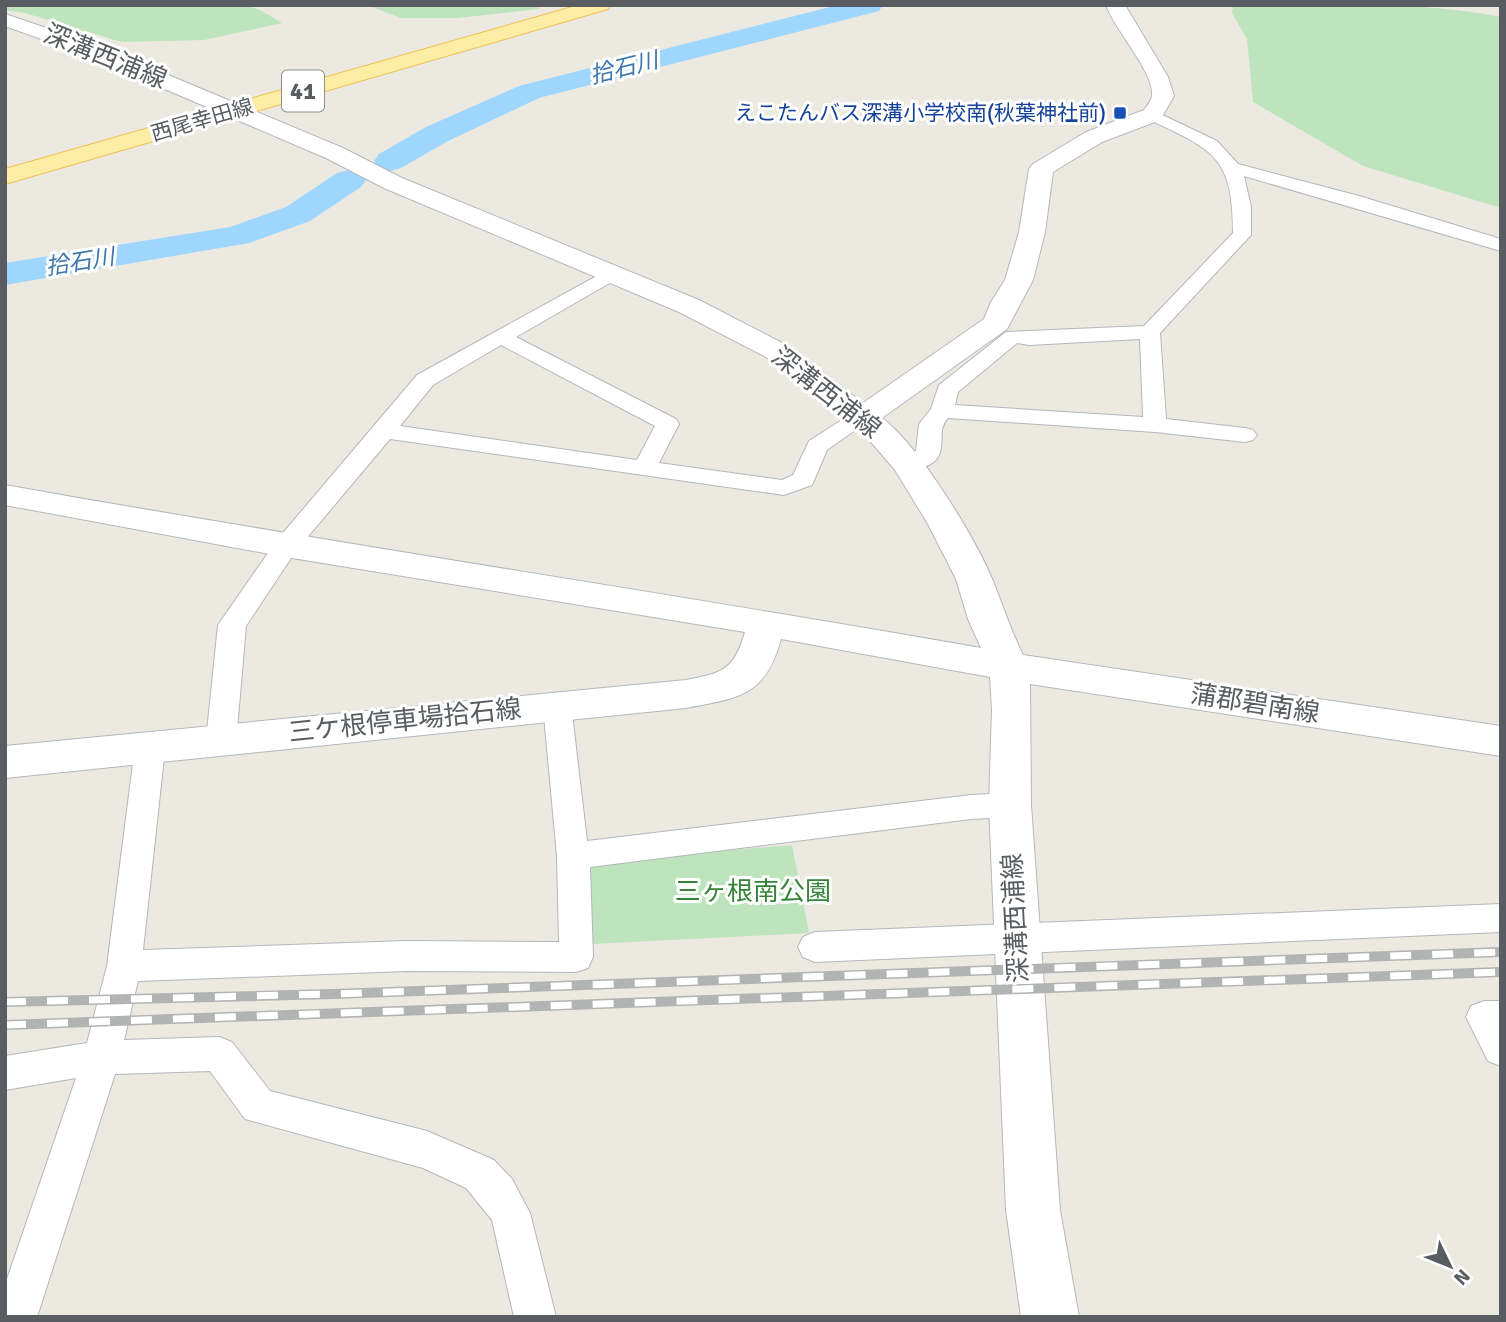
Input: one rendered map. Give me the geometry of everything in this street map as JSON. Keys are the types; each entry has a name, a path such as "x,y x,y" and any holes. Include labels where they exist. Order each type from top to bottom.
{"main road":[{"name":"西尾幸田線","path":"5,177 601,5"},
{"path":"864,416 935,369 1005,330 1005,302 1019,280 1032,232 1041,169 1081,143 1134,119 1152,115 1163,98 1163,84 1148,64 1138,43 1125,28 1115,5"},
{"name":"深溝西浦線","path":"5,20 86,47 232,112 364,164 393,183 689,306 776,351 864,416 908,465 945,524 974,579 987,618 1009,667 1012,710 1010,805 1033,1210 1050,1317"},
{"path":"5,495 286,546 766,623 1009,667"},
{"name":"三ケ根停車場拾石線","path":"5,762 687,694 729,686 749,670 758,652 766,623"},
{"name":"蒲郡碧南線","path":"1009,667 1501,741"}],"street":[{"path":"1152,115 1202,138 1225,156 1234,168 1244,200 1242,235 1203,278 1161,317 1150,332 1155,425"},
{"path":"1234,168 1353,200 1501,245"},
{"path":"221,741 232,625 286,546 425,380 613,273"},
{"path":"908,465 928,454 930,424 942,411 947,390 1005,330 1029,339 1150,332"},
{"path":"501,337 668,424 645,468"},
{"path":"942,411 1155,425 1244,435"},
{"path":"384,431 784,488 803,480 817,446 864,416"},
{"path":"124,966 406,956 576,957 573,856 557,705"},
{"path":"16,1317 38,1244 103,1057 124,966 150,748"},
{"path":"573,856 971,807 1010,805"},
{"path":"815,947 1501,918"},
{"path":"1501,1017 1484,1017 1501,1049"},
{"path":"5,1073 103,1057 219,1054 258,1106 427,1150 480,1174 510,1213 535,1317"}],"green space":[{"path":"5,5 245,5 282,23 204,40 121,42 25,13 5,10"},
{"path":"367,5 540,5 538,9 458,18 401,18"},
{"path":"1233,5 1401,6 1501,17 1501,208 1363,166 1253,102 1247,39 1232,13"},
{"name":"三ヶ根南公園","path":"792,845 809,933 593,944 590,862"}],"waterway":[{"name":"拾石川","path":"390,161 437,134 529,92 870,5"},
{"name":"拾石川","path":"5,274 237,236 298,214 349,180"}],"railway":[{"path":"5,1002 333,994 1501,952"},
{"path":"5,1025 1501,972"}],"place":[{"name":"えこたんバス深溝小学校南(秋葉神社前)","path":"1120,113"}]}
